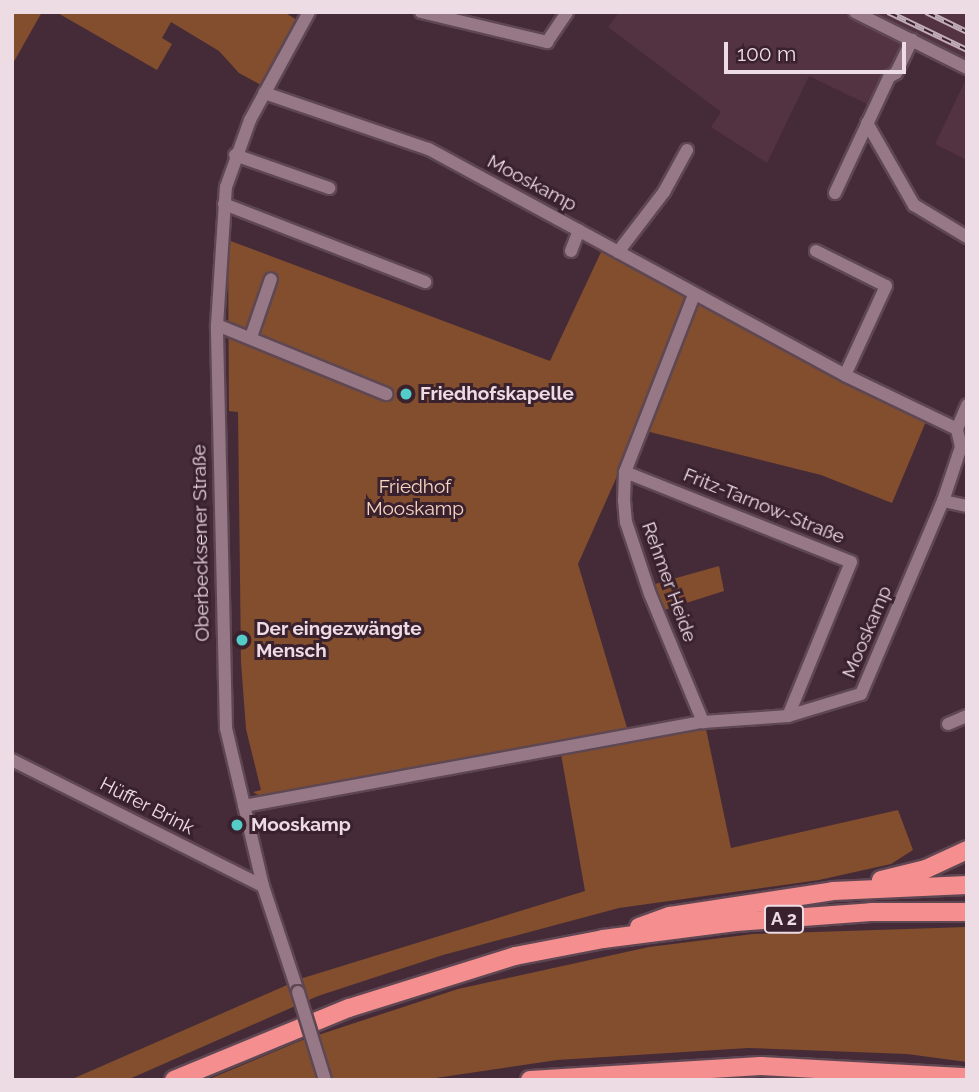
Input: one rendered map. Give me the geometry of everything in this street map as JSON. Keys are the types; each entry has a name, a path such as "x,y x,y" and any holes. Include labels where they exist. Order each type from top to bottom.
{"highway":[{"path":"603,939 670,916 833,891 926,869 967,850"},
{"path":"833,891 967,885"},
{"name":"A 2","path":"174,1080 349,1008 515,956 603,939 736,922 871,912 967,912"},
{"path":"530,1080 761,1066 967,1077"}],"street":[{"name":"Oberbecksener Straße","path":"309,12 264,93 235,155 224,204 217,325 226,728 264,886 325,1080"},
{"path":"421,12 547,42 567,12"},
{"path":"855,12 967,68"},
{"path":"835,194 867,123 912,40"},
{"name":"Mooskamp","path":"264,93 428,149 845,375 957,429"},
{"path":"867,123 914,205 967,237"},
{"path":"618,252 664,192 687,150"},
{"path":"235,155 329,188"},
{"path":"224,204 425,282"},
{"path":"571,251 579,230"},
{"path":"816,251 886,286 845,375"},
{"path":"250,337 271,279"},
{"name":"Rehmer Heide","path":"694,295 625,472 626,522 650,594 703,722"},
{"path":"217,325 386,394"},
{"name":"Mooskamp","path":"244,806 703,722 788,716 861,694 867,687 943,501 961,447 957,429 967,405"},
{"name":"Fritz-Tarnow-Straße","path":"625,472 851,562 788,716"},
{"path":"943,501 967,506"},
{"path":"948,724 967,716"},
{"name":"Hüffer Brink","path":"12,760 264,886"}],"shaded area":[{"path":"619,12 966,12 967,60 906,32 873,107 809,76 767,163 711,127 721,112 608,27"},
{"path":"967,77 967,160 935,144"}],"green space":[{"path":"12,12 42,12 12,65"},
{"path":"56,12 284,12 297,20 261,85 239,73 219,51 171,22 162,38 172,44 157,70"},
{"name":"Friedhof Mooskamp","path":"228,240 550,361 602,250 927,419 892,503 821,475 638,429 578,564 631,741 706,729 731,848 898,810 913,850 891,864 819,880 619,908 443,955 318,996 127,1080 70,1080 303,978 585,891 561,754 263,798 253,792 261,790 246,729 241,662 238,412 229,411"},
{"path":"719,566 724,591 658,612 648,586"},
{"path":"967,927 967,1062 907,1054 748,1048 557,1060 422,1080 207,1080 300,1041 458,989 649,947 753,934"}],"railway":[{"path":"888,12 967,50"},
{"path":"926,12 967,32"}],"place":[{"name":"Friedhofskapelle","path":"406,394"},
{"name":"Der eingezwängte Mensch","path":"242,640"},
{"name":"Mooskamp","path":"237,825"}]}
